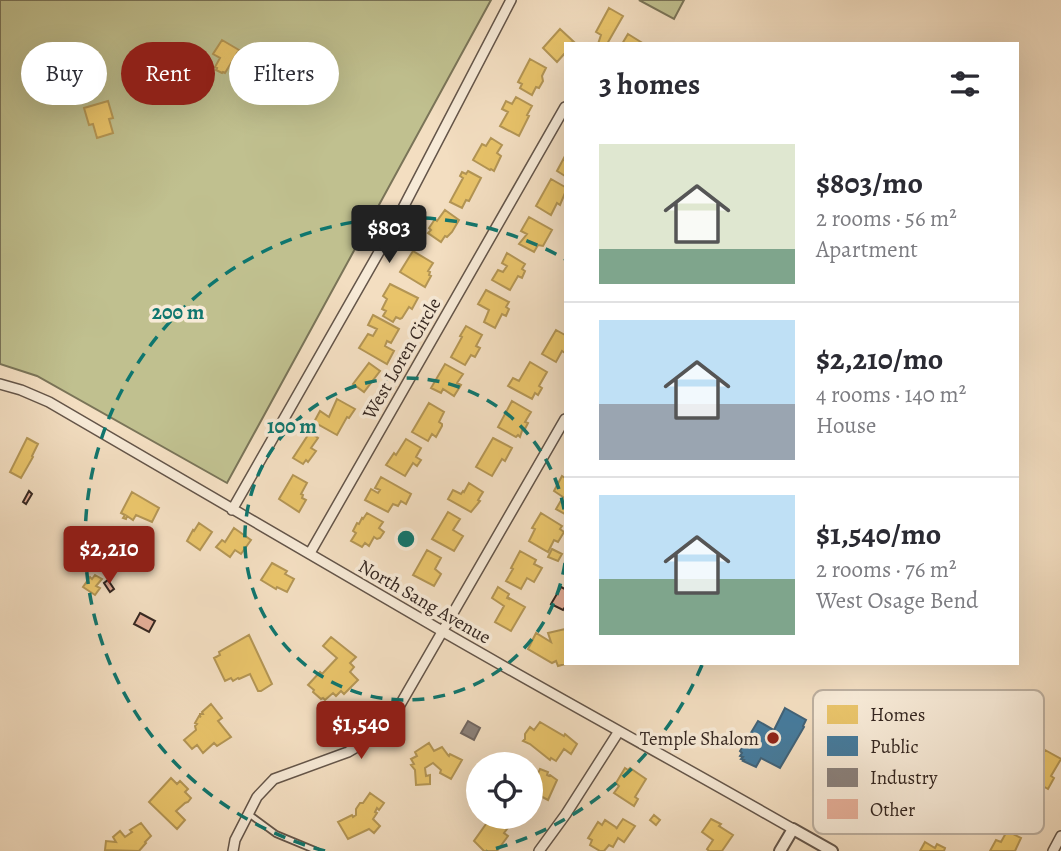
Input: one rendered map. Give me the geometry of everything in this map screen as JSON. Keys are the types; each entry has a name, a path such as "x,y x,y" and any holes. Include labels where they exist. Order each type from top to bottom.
{"street":[{"path":"232,510 391,231 511,0"},
{"name":"West Loren Circle","path":"310,554 564,109"},
{"name":"North Sang Avenue","path":"0,384 49,402 443,632 832,851"},
{"path":"233,851 235,840 257,797 274,779 348,752 372,738 393,717 564,421"},
{"path":"539,851 619,731"},
{"path":"780,851 793,829"},
{"path":"1053,851 1061,836"}],"lane":[{"path":"248,814 276,834 317,851"}],"green space":[{"path":"0,0 491,0 227,483 37,376 0,364"},
{"path":"639,0 684,0 674,19"}],"building: Homes":[{"path":"609,8 623,16 608,42 599,42 601,35 596,32"},
{"path":"560,29 574,42 564,42 564,54 557,62 543,48"},
{"path":"628,34 641,42 623,42"},
{"path":"222,40 229,44 229,66 225,73 216,70 220,58 215,55"},
{"path":"530,59 546,68 543,81 532,95 520,88 522,84 518,82"},
{"path":"516,97 532,106 519,136 500,126 508,112 502,109 506,101 512,104"},
{"path":"107,101 113,118 109,119 113,133 97,138 93,124 89,125 84,108 107,105"},
{"path":"491,138 502,145 497,153 501,156 494,171 473,160 482,144 486,146"},
{"path":"564,158 564,175 557,171"},
{"path":"468,171 481,178 469,201 466,200 462,208 450,202 463,178 460,176 462,172 466,174"},
{"path":"551,179 564,186 560,205 557,203 551,215 536,206"},
{"path":"445,210 459,220 452,232 441,242 428,233 435,219 437,221"},
{"path":"529,217 552,230 543,246 538,245 534,252 519,244 527,234 521,231"},
{"path":"420,222 425,225 420,234 414,230"},
{"path":"413,251 433,263 428,271 431,276 425,287 400,272"},
{"path":"507,253 525,264 522,278 518,276 510,290 492,280 498,270 503,272 507,266 502,263"},
{"path":"390,284 418,298 412,309 409,307 402,318 396,317 393,322 383,316 386,311 382,309 387,299 383,296"},
{"path":"486,290 509,302 506,316 502,314 495,328 484,322 489,310 478,304"},
{"path":"373,315 399,329 391,343 387,341 385,346 394,351 387,364 359,348 368,334 373,336 377,329 368,325"},
{"path":"466,326 482,335 476,346 480,348 475,357 471,355 465,365 451,357"},
{"path":"556,330 564,334 564,352 562,351 556,362 542,354"},
{"path":"530,362 547,372 539,386 542,388 532,399 508,386 513,378 519,381"},
{"path":"369,363 380,371 364,392 353,384"},
{"path":"445,364 463,374 457,383 461,385 454,396 443,389 441,393 431,388"},
{"path":"337,399 355,409 337,435 314,422 320,411 329,417"},
{"path":"512,401 531,412 520,437 498,427"},
{"path":"429,403 444,412 439,422 442,426 436,437 432,434 428,441 412,432"},
{"path":"310,432 318,438 311,448 316,451 308,462 306,460 303,464 293,458"},
{"path":"27,438 38,444 21,478 10,472"},
{"path":"493,438 512,448 492,476 476,467"},
{"path":"406,439 421,448 416,457 421,460 417,466 413,463 405,476 386,465"},
{"path":"293,475 307,483 301,494 306,500 299,512 279,499"},
{"path":"562,476 564,513 556,509 563,497 554,491"},
{"path":"381,477 411,494 406,504 401,501 398,506 393,504 388,512 365,500 371,489 378,493 380,490 375,488"},
{"path":"469,483 483,492 471,512 448,499 453,490 461,494 464,492"},
{"path":"132,492 159,508 152,522 136,515 133,520 127,516 126,519 123,518 125,515 121,513"},
{"path":"448,512 460,519 453,530 463,536 454,551 432,539"},
{"path":"367,513 383,522 379,528 384,532 380,538 374,537 369,546 365,543 362,547 351,541 356,533 353,531 357,523 359,524"},
{"path":"541,513 562,526 560,529 564,532 558,542 554,540 548,552 529,541 535,529 532,528"},
{"path":"199,523 212,532 200,550 187,541"},
{"path":"234,528 251,540 241,554 235,550 230,557 216,547 222,540 225,542"},
{"path":"552,549 562,554 558,561 548,557"},
{"path":"427,550 441,558 435,569 441,574 434,586 413,575"},
{"path":"520,551 536,560 534,564 542,568 534,582 527,578 521,589 506,581"},
{"path":"272,563 287,571 285,574 294,579 287,592 261,580"},
{"path":"95,575 102,579 96,586 100,588 95,595 83,587 90,577 92,579"},
{"path":"498,587 509,594 507,598 525,607 511,631 495,622 504,606 492,598"},
{"path":"564,629 564,664 558,666 556,661 552,663 528,649 536,633 551,642 548,633"},
{"path":"249,635 272,684 261,691 258,691 250,674 233,681 231,678 225,681 214,658 220,655 219,652"},
{"path":"331,637 356,657 350,663 354,667 350,672 358,680 344,694 341,691 336,696 333,693 325,700 308,685 337,658 323,646"},
{"path":"211,704 222,718 218,721 231,737 217,746 214,743 203,753 197,745 192,749 184,740 196,730 195,723 199,716 201,717 200,714"},
{"path":"540,722 564,736 565,734 577,744 571,754 564,749 556,761 551,758 550,760 543,752 523,741 530,727 534,730"},
{"path":"429,743 434,751 442,747 449,756 450,754 462,760 451,779 440,773 441,770 433,763 425,768 426,776 430,775 430,784 416,785 411,759 417,756 415,752"},
{"path":"1045,750 1061,759 1051,776 1054,778 1048,789 1044,787"},
{"path":"625,768 630,768 646,779 635,797 638,799 634,806 614,793 619,786 616,783"},
{"path":"543,770 557,780 548,800 543,797"},
{"path":"171,778 177,784 180,781 188,789 185,792 191,798 176,811 185,820 177,829 149,802"},
{"path":"370,793 384,803 379,810 377,808 373,819 380,826 374,833 369,829 348,839 338,822 356,815 356,809"},
{"path":"654,815 660,820 656,825 650,820"},
{"path":"623,819 635,826 624,842 618,838 613,847 609,845 604,851 590,845 592,840 588,838 598,822 602,825 605,820 617,828"},
{"path":"711,819 733,835 722,851 707,849 713,840 702,832"},
{"path":"141,823 151,836 139,851 105,850 106,841 116,842 113,837 120,831 125,837"},
{"path":"482,829 507,829 504,833 508,836 497,851 484,851 474,841"},
{"path":"1005,834 1021,838 1015,851 990,851 996,840 1001,842"},
{"path":"925,842 935,848 937,844 945,848 944,851 920,851"}],"building: Public":[{"name":"Temple Shalom","path":"785,708 806,720 780,768 761,758 756,767 743,761 740,751 758,721 774,730"}],"building: Industry":[{"path":"468,721 480,728 474,740 461,733"}],"building: Other":[{"path":"29,491 32,494 26,504 23,502"},
{"path":"108,580 114,589 110,592 104,583"},
{"path":"561,587 564,588 563,610 551,604"},
{"path":"140,613 155,621 149,632 134,624"}],"place":[{"name":"Temple Shalom","path":"773,738"}]}
